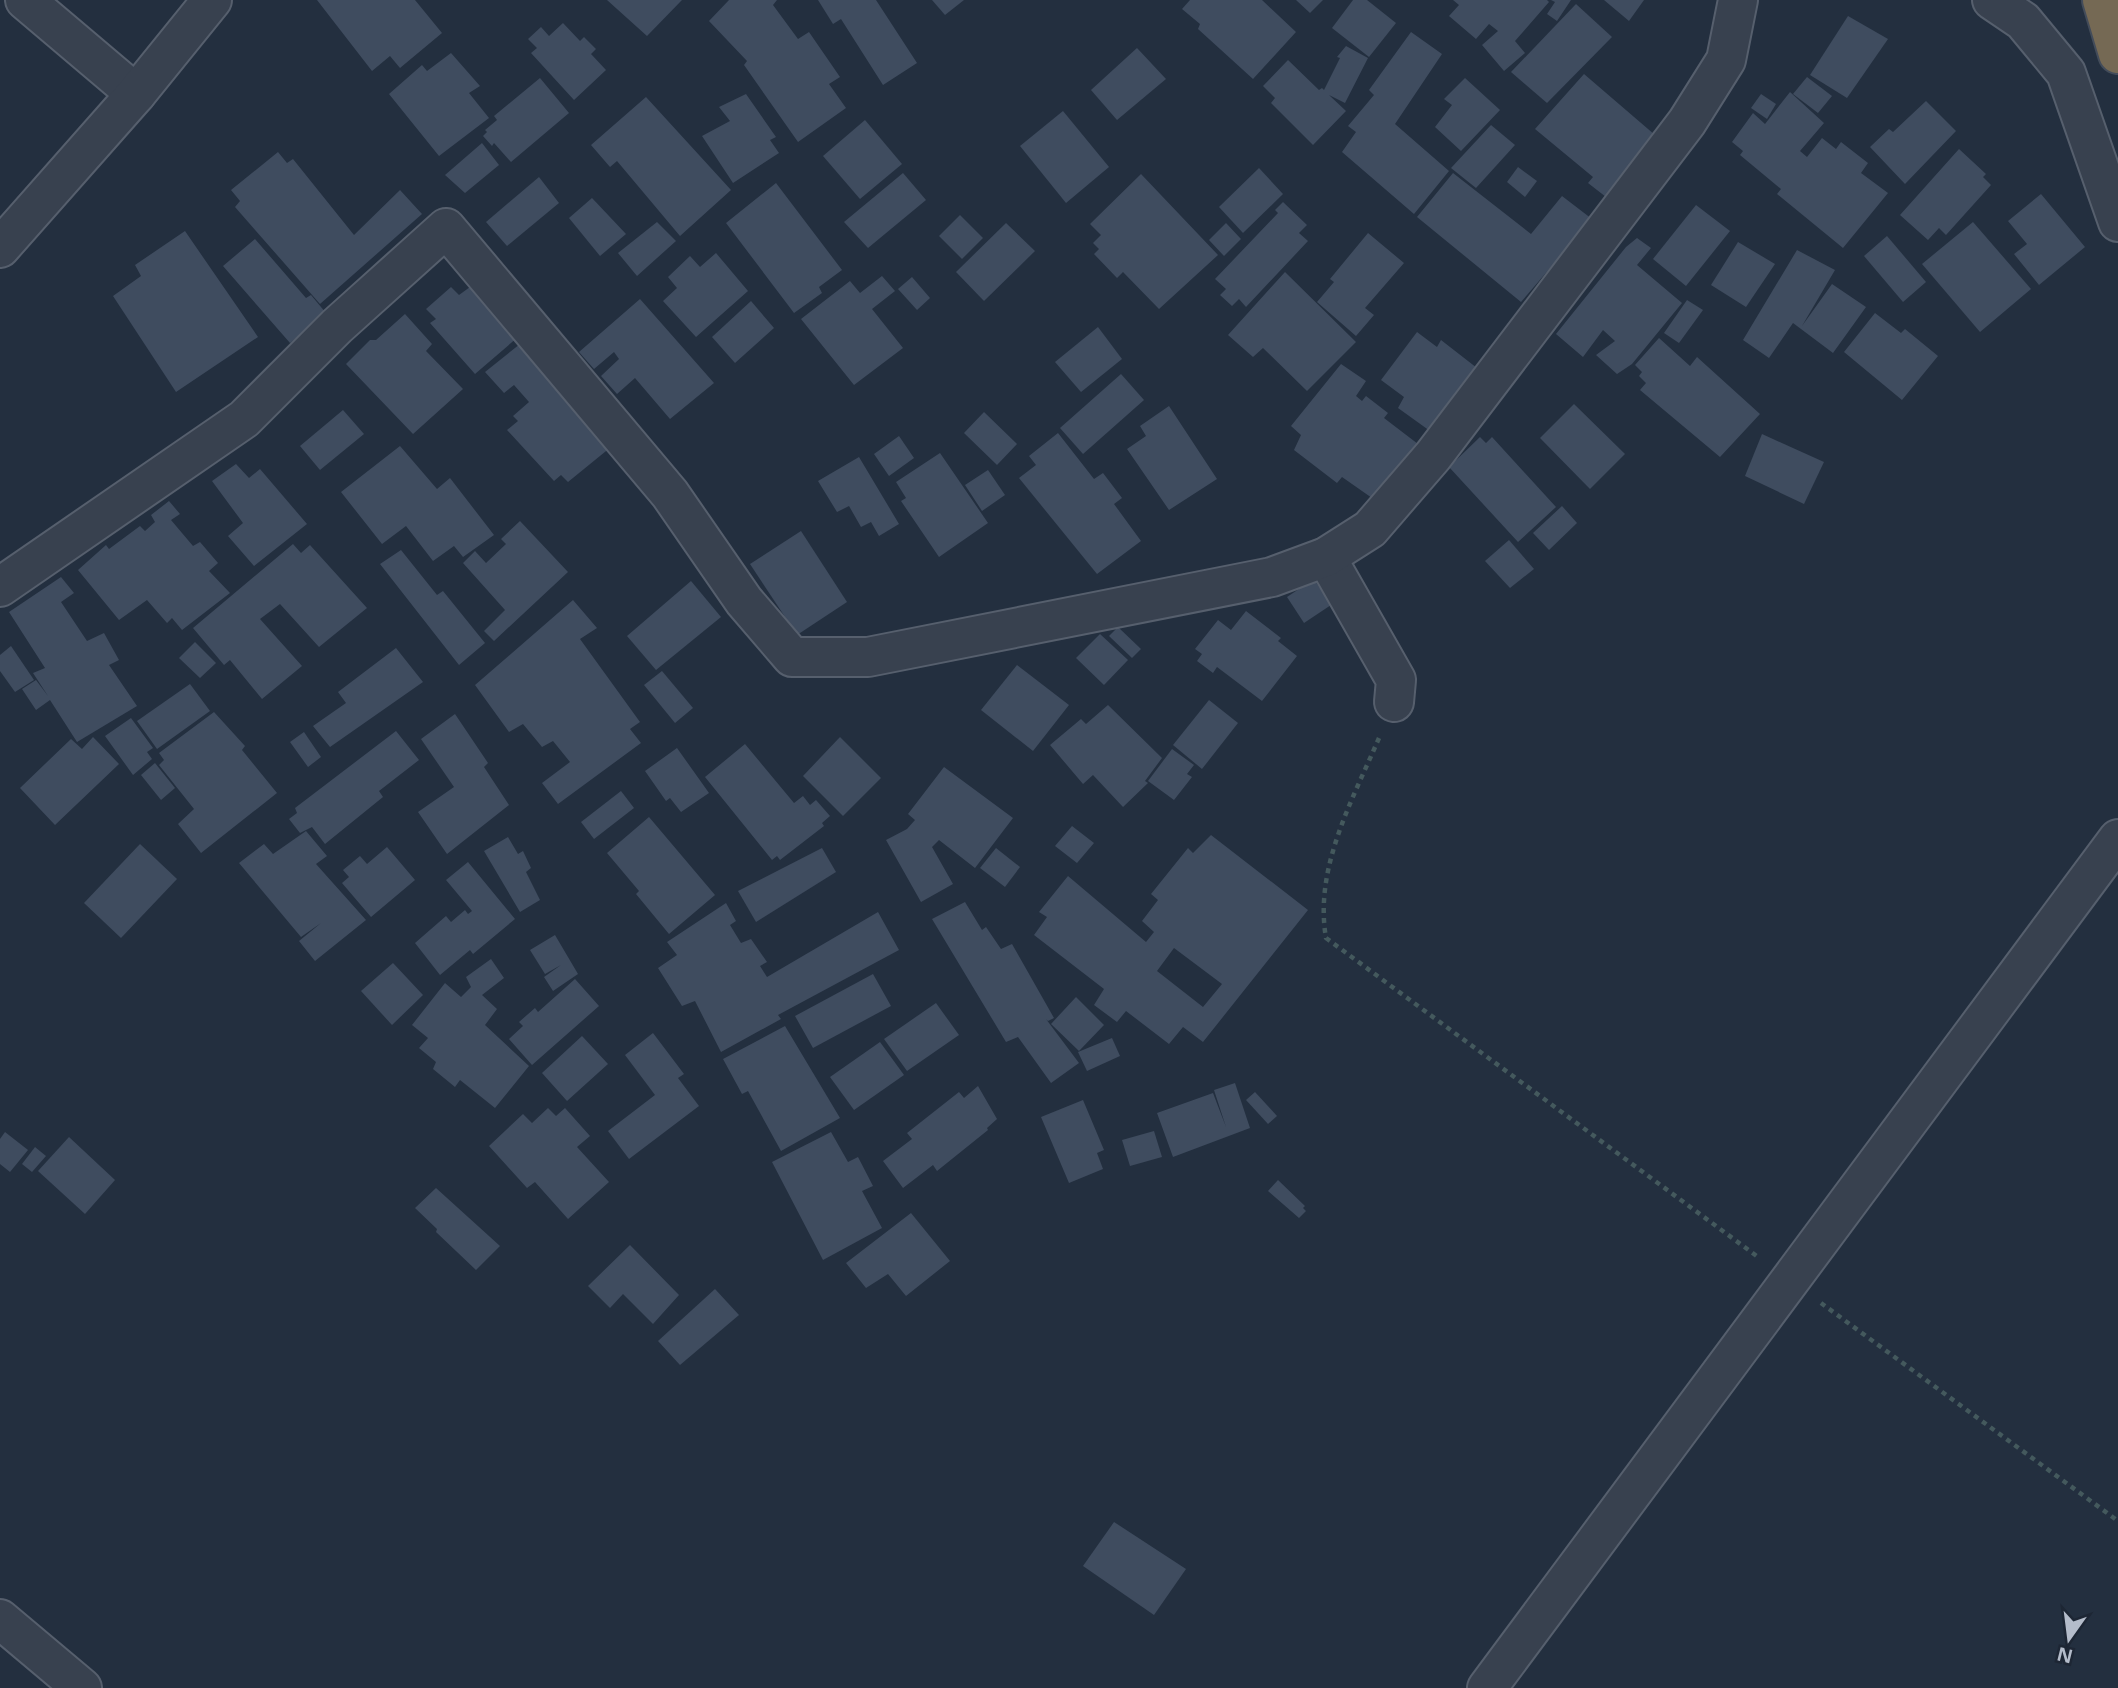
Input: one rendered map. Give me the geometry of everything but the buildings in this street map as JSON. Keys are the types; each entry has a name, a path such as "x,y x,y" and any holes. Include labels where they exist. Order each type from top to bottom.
{"highway":[{"path":"2102,0 2118,54"}],"street":[{"path":"25,0 136,94"},
{"path":"0,248 136,94 212,0"},
{"path":"0,587 244,419 337,326 446,228 670,494 744,601 792,657 868,657 1029,623 1132,608 1272,577 1326,558 1370,529 1399,498 1687,122 1726,60 1738,0"},
{"path":"1992,0 2023,21 2066,73 2118,222"},
{"path":"1326,558 1396,680 1394,702"},
{"path":"1487,1688 2118,839"},
{"path":"0,1619 82,1688"}],"path":[{"path":"1394,702 1336,837 1322,910 1326,938 2118,1521"}]}
